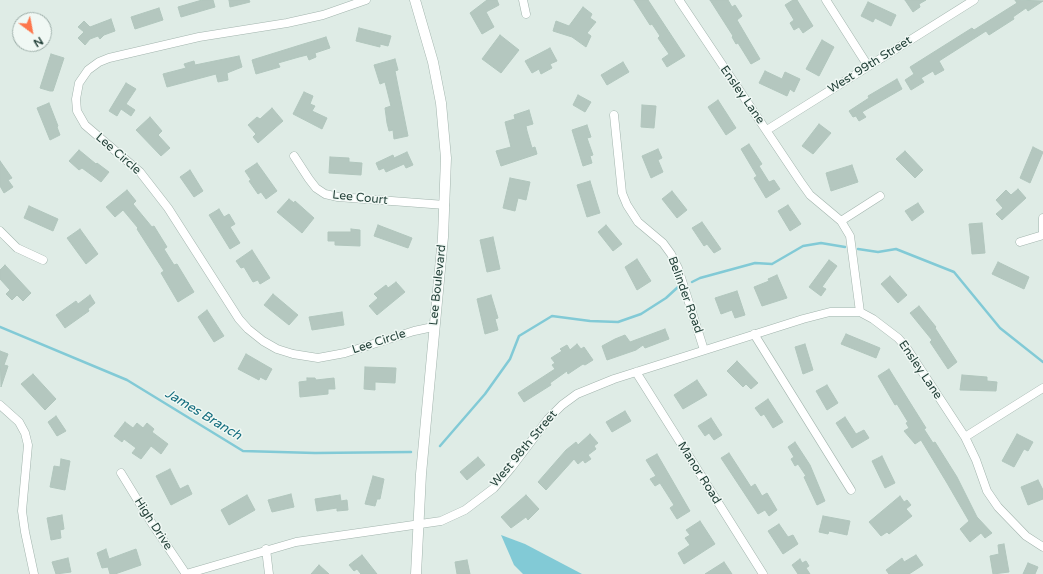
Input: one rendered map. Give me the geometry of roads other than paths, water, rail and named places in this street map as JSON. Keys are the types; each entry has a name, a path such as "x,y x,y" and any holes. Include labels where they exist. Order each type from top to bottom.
{"street":[{"name":"Lee Circle","path":"366,0 323,15 287,23 192,38 109,58 99,62 88,70 79,83 76,99 77,111 85,125 140,172 168,208 239,319 248,329 277,349 293,354 318,358 345,354 414,331 433,327"},
{"name":"Lee Boulevard","path":"415,0 433,62 441,103 446,158 445,205 438,305 433,327 433,355 424,440 416,574"},
{"path":"523,0 526,14"},
{"name":"Ensley Lane","path":"680,0 743,97 810,195 841,221 850,236 860,312 886,328 906,347 965,437 976,460 987,491 996,505 1026,536 1043,547"},
{"path":"826,0 868,66"},
{"name":"West 99th Street","path":"767,130 974,0"},
{"name":"Belinder Road","path":"614,115 622,193 627,205 638,222 658,238 671,254 678,268 704,350"},
{"name":"Lee Court","path":"294,156 308,179 316,188 325,194 338,197 445,205"},
{"path":"841,221 880,196"},
{"path":"1020,242 1043,235 1043,218"},
{"path":"0,231 17,248 43,260"},
{"name":"West 98th Street","path":"186,574 266,549 296,542 441,521 479,500 494,488 511,468 548,418 570,399 593,386 818,314 830,312 860,312"},
{"path":"754,334 851,490"},
{"name":"Manor Road","path":"636,372 763,574"},
{"path":"965,437 1043,388"},
{"path":"0,405 19,422 25,433 28,445 22,511 34,574"},
{"name":"High Drive","path":"121,473 151,522 186,574"},
{"path":"266,549 269,574"}],"water":[{"path":"501,535 525,544 582,574 523,574 514,565"}],"waterway":[{"name":"James Branch","path":"692,282 700,278 755,263 772,264 803,246 821,243 845,247"},
{"name":"James Branch","path":"858,249 878,252 896,249 954,272 1000,328 1043,362"},
{"name":"James Branch","path":"440,446 485,394 510,359 519,336 552,316 590,321 618,322 641,314 666,298 678,287"},
{"name":"James Branch","path":"0,327 127,380 243,451 315,453 411,452"}]}
